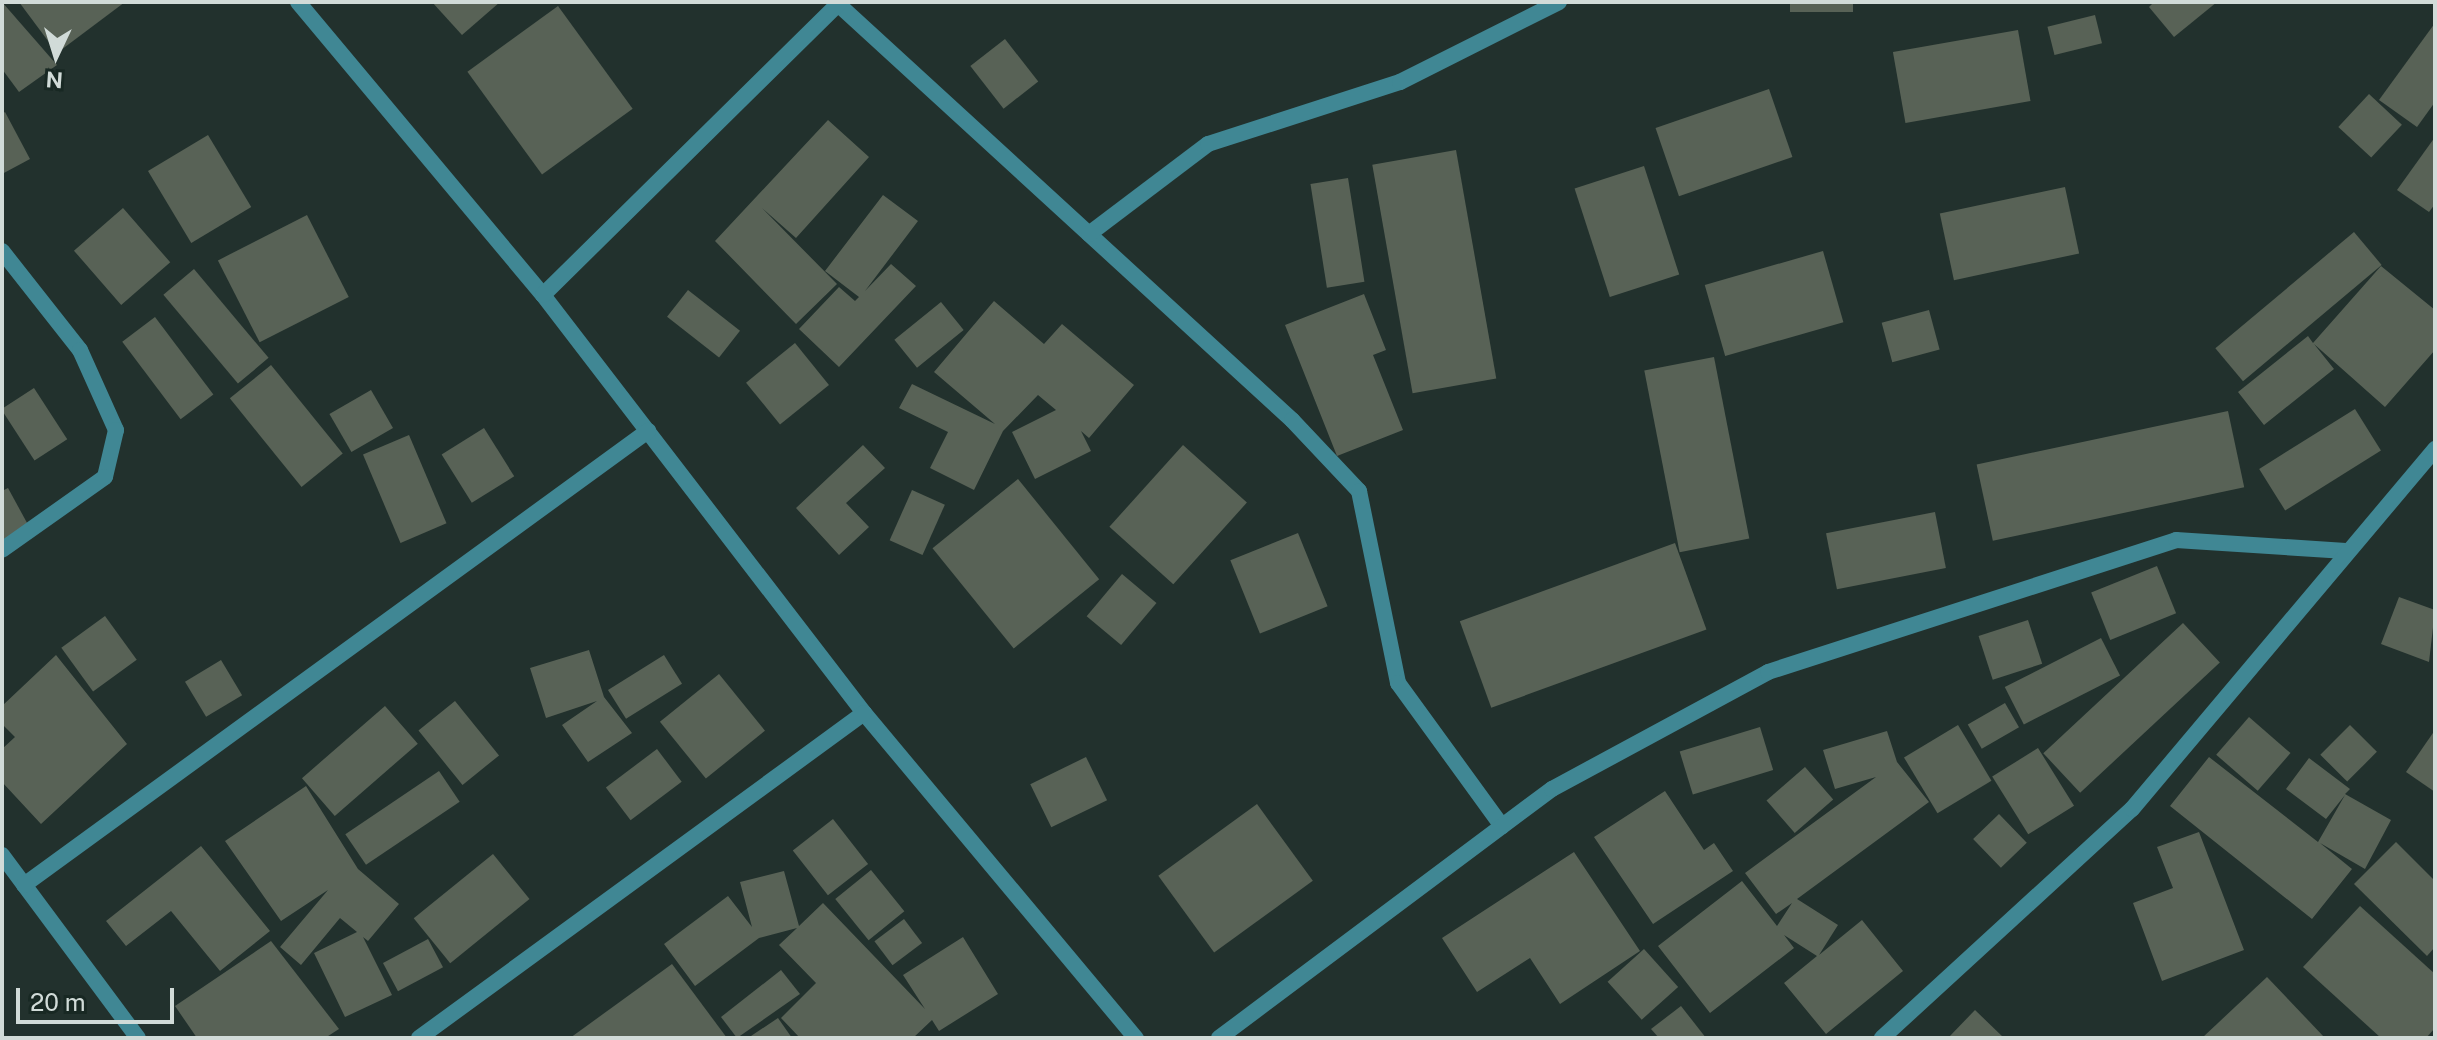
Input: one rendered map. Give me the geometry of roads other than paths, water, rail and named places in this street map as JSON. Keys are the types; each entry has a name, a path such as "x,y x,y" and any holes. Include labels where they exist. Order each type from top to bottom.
{"street":[{"path":"298,2 543,295 864,713 1136,1038"},
{"path":"1089,234 1208,144 1400,82 1559,2"},
{"path":"543,295 839,3 1292,420 1359,491 1398,683 1502,826"},
{"path":"2,251 80,350 116,430 105,477 2,550"},
{"path":"24,885 648,431"},
{"path":"1882,1038 2132,809 2346,551 2435,449"},
{"path":"1219,1038 1552,789 1768,672 2161,544 2346,551"},
{"path":"419,1038 864,713"},
{"path":"2,855 138,1038"},
{"path":"436,1023 449,1038"}]}
